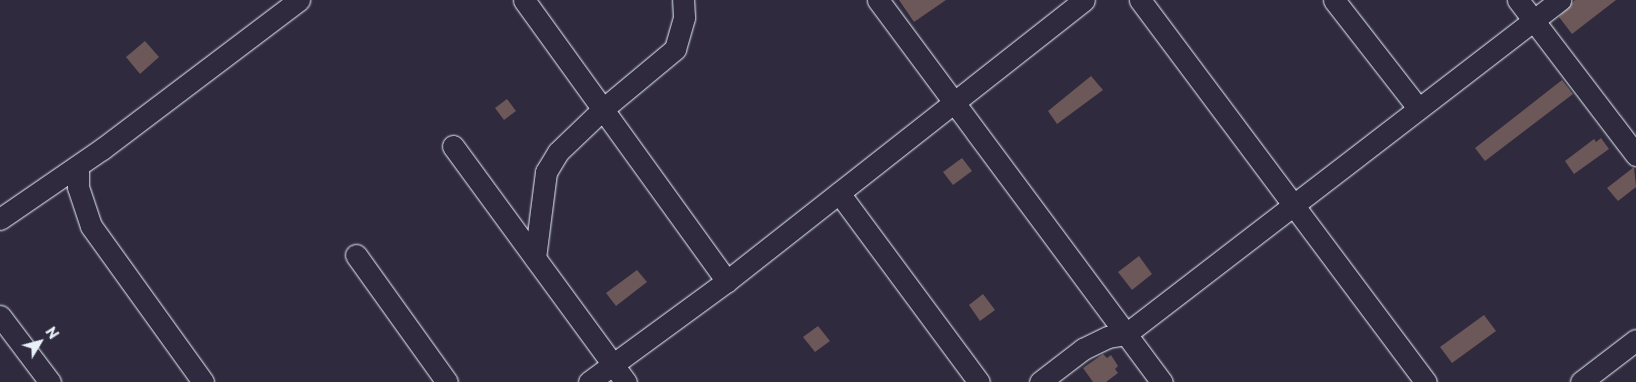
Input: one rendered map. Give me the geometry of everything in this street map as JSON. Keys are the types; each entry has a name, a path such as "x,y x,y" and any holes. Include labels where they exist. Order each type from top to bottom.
{"street":[{"path":"0,218 78,166 299,0"},
{"path":"524,0 726,281"},
{"path":"535,258 546,172 558,152 603,109 676,49 684,17 683,0"},
{"path":"878,0 1162,382"},
{"path":"589,382 726,281 1084,0"},
{"path":"1140,0 1426,382"},
{"path":"1334,0 1418,108"},
{"path":"1518,0 1636,155"},
{"path":"1040,382 1083,349 1108,337 1126,334 1292,204 1560,0"},
{"path":"453,146 626,382"},
{"path":"78,166 78,187 91,226 203,382"},
{"path":"839,193 979,382"},
{"path":"356,255 447,382"},
{"path":"0,316 50,382"},
{"path":"1581,382 1636,340"}],"building":[{"path":"899,0 946,0 914,22"},
{"path":"1575,0 1616,0 1572,34 1559,17"},
{"path":"145,41 159,57 140,74 126,57"},
{"path":"1091,76 1103,90 1057,124 1048,111"},
{"path":"1562,80 1573,94 1485,161 1475,148"},
{"path":"507,99 516,111 504,120 495,108"},
{"path":"1601,138 1609,149 1574,174 1565,161 1594,139 1596,142"},
{"path":"962,158 972,171 953,185 943,172"},
{"path":"1634,167 1636,187 1618,201 1607,188"},
{"path":"1139,256 1152,274 1132,290 1118,272"},
{"path":"637,270 647,282 616,306 606,293"},
{"path":"983,294 995,310 980,321 969,305"},
{"path":"1484,315 1496,331 1452,363 1440,347"},
{"path":"818,326 830,341 815,352 803,337"},
{"path":"1103,354 1107,358 1111,355 1118,366 1115,369 1118,373 1106,382 1093,382 1083,368"}]}
